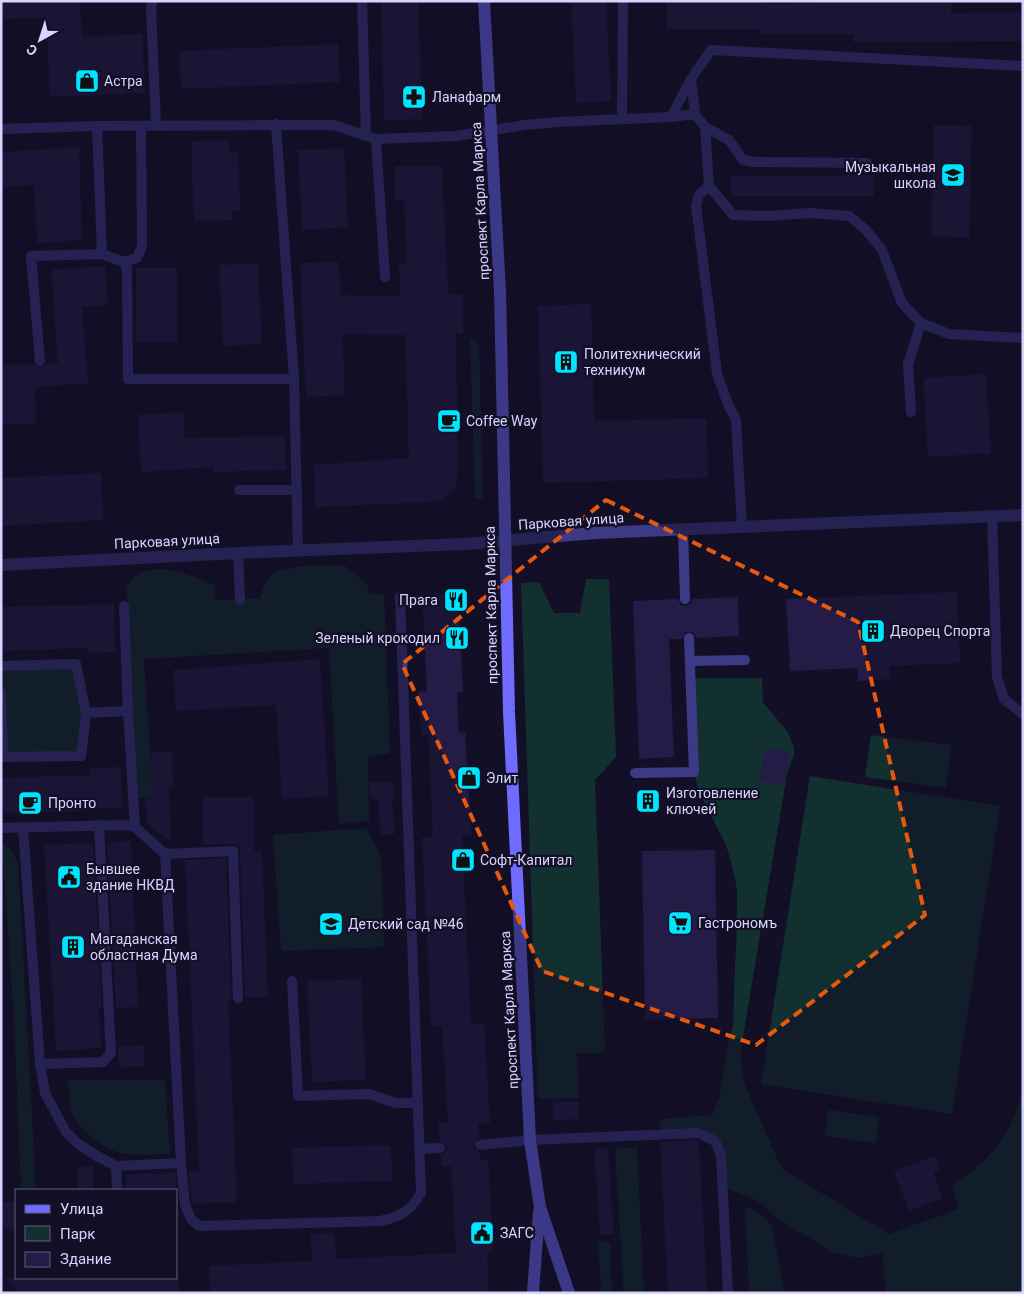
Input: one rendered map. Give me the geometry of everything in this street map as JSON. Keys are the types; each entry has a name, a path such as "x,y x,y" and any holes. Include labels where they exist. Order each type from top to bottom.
{"street":[{"name":"проспект Карла Маркса","path":"484,1 500,292 509,712 530,1140 540,1207 569,1293"},
{"name":"Парковая улица","path":"1,565 464,544 596,534 1023,515"},
{"name":"проспект Карла Маркса","path":"533,1293 540,1207"}],"lane":[{"path":"153,1 151,6 156,125"},
{"path":"362,1 371,138 385,277"},
{"path":"622,119 623,1"},
{"path":"671,116 691,79 710,50 1023,66"},
{"path":"691,79 695,114 705,127 729,140 743,160 755,162 867,163"},
{"path":"1,129 156,125 334,125 371,138 456,136 525,124 695,114"},
{"path":"276,124 294,379 298,551"},
{"path":"96,126 102,254"},
{"path":"40,361 31,256 102,254 124,262 137,258 142,246 141,126"},
{"path":"705,127 709,186 733,215 768,216 810,213 849,216 866,230 882,250 902,303 921,323 949,334 1023,338"},
{"path":"709,186 699,195 696,206 698,228 717,374 736,420 742,528"},
{"path":"124,262 127,269 128,379 294,379"},
{"path":"911,412 908,364 921,323"},
{"path":"239,490 297,490"},
{"path":"992,516 997,676 1004,699 1023,714"},
{"path":"682,530 685,599"},
{"path":"238,553 240,598"},
{"path":"165,854 181,1163 185,1205 191,1219 200,1226 380,1220 393,1218 405,1212 414,1205 421,1193 400,596"},
{"path":"124,606 135,828"},
{"path":"634,773 694,772 689,638"},
{"path":"690,661 745,660"},
{"path":"1,666 76,664 86,713 81,756 2,757 1,693"},
{"path":"86,713 128,711"},
{"path":"1,828 122,824 135,828 165,854 233,852 238,998"},
{"path":"40,1064 103,1062 111,1053 99,825"},
{"path":"23,827 40,1064 45,1093 66,1132 77,1143 116,1166 181,1163"},
{"path":"292,981 298,1096 369,1094 396,1102 418,1103"},
{"path":"480,1144 698,1133 715,1141 721,1155 728,1293"},
{"path":"420,1149 440,1148"},
{"path":"116,1166 117,1189"}],"highlighted area":[{"path":"606,500 858,622 925,915 756,1045 542,971 402,664"}],"green space":[{"path":"470,338 479,345 483,498 475,498"},
{"path":"302,566 345,566 366,583 370,594 384,594 390,753 368,757 369,821 339,824 329,648 144,659 153,796 133,799 124,606 128,603 126,588 131,581 145,571 165,569 186,574 215,585 214,600 260,598 265,583 274,572"},
{"path":"586,579 609,579 616,757 595,780 605,1053 577,1053 579,1098 538,1099 521,583 539,582 554,613 580,613"},
{"path":"76,664 86,713 81,756 3,757 1,666"},
{"path":"690,678 762,678 763,702 787,731 794,747 794,755 788,770 785,786 742,1043 741,1060 744,1083 782,1169 889,1234 958,1209 952,1184 978,1166 999,1144 1014,1117 1023,1087 1023,1293 886,1293 882,1253 858,1258 834,1253 778,1219 764,1205 723,1187 715,1141 698,1133 661,1135 660,1119 712,1115 719,1098 727,1047 733,1027 737,890 726,845 699,792 694,772"},
{"path":"871,735 951,745 946,788 865,777"},
{"path":"810,776 1000,806 952,1114 761,1084"},
{"path":"366,828 381,856 384,947 281,951 273,835"},
{"path":"2,844 11,850 18,863 36,1189 21,1189 14,1019"},
{"path":"68,1080 165,1080 170,1154 145,1155 123,1153 113,1151 94,1139 72,1113 69,1104"},
{"path":"828,1110 879,1117 876,1143 825,1136"},
{"path":"637,1147 644,1293 624,1293 615,1149"},
{"path":"745,1207 758,1212 772,1226 784,1293 749,1293"},
{"path":"598,1240 610,1243 612,1293 601,1291"}],"building":[{"path":"1,1 80,1 82,37 142,34 145,93 50,97 46,17 1,19"},
{"path":"381,1 418,1 422,119 384,120"},
{"path":"571,1 606,1 611,101 576,103"},
{"path":"667,1 764,1 764,4 951,3 951,13 1023,12 1023,41 853,42 853,34 760,34 760,29 667,29"},
{"path":"338,44 340,82 181,89 179,51"},
{"path":"934,125 972,126 969,238 931,236"},
{"path":"229,140 230,153 238,152 240,211 232,211 232,220 194,221 191,141"},
{"path":"79,147 82,240 37,243 34,185 1,187 1,152"},
{"path":"344,148 348,227 302,230 298,150"},
{"path":"395,166 442,166 448,294 463,295 463,333 456,333 458,472 456,486 451,493 441,500 430,502 315,507 314,465 409,458 405,335 342,334 345,395 306,397 300,263 339,262 341,295 400,296 399,264 407,263 404,200 395,200"},
{"path":"874,175 874,196 731,196 731,176"},
{"path":"258,264 262,344 223,346 219,265"},
{"path":"105,266 108,305 82,307 88,383 35,387 36,424 1,425 1,365 34,364 40,368 46,364 58,363 51,270"},
{"path":"136,268 177,268 177,342 136,342"},
{"name":"Политехнический техникум","path":"591,304 594,421 707,418 708,478 543,483 538,306"},
{"path":"986,374 991,453 928,457 923,378"},
{"path":"183,412 185,438 285,436 286,470 213,472 213,467 141,472 138,415"},
{"path":"101,473 103,520 1,526 1,478"},
{"name":"Дворец Спорта","path":"957,592 960,663 890,666 890,679 858,681 858,668 790,671 786,599"},
{"path":"458,594 463,692 457,693 459,733 465,732 471,835 462,835 471,1024 484,1023 490,1123 478,1124 479,1138 473,1145 480,1152 481,1161 488,1160 494,1251 487,1251 489,1293 210,1293 209,1266 312,1261 310,1234 334,1233 336,1259 456,1253 451,1166 441,1166 441,1155 446,1152 447,1147 444,1142 440,1141 438,1123 448,1123 442,1026 431,1026 422,837 433,837 428,734 421,735 419,692 427,691 422,596"},
{"path":"738,597 739,636 696,638 695,634 689,631 685,632 682,639 669,639 674,757 639,759 633,601 678,599 681,605 686,606 691,603 692,599"},
{"path":"114,604 115,652 88,653 88,648 1,651 1,607"},
{"path":"320,659 329,796 282,799 276,705 176,711 173,670"},
{"path":"766,748 791,753 783,786 759,780"},
{"path":"172,751 173,787 169,787 171,842 147,824 145,798 152,797 151,752"},
{"path":"121,767 122,808 89,809 89,811 1,813 1,778 90,775 90,768"},
{"path":"369,782 394,782 394,799 392,799 395,834 381,835 378,799 370,799"},
{"name":"Изготовление ключей","path":"640,791 658,792 657,812 639,811"},
{"path":"203,797 254,797 254,851 262,851 268,997 245,998 240,850 239,847 233,844 203,845"},
{"path":"131,841 138,1007 116,1008 107,842"},
{"name":"Магаданская областная Дума","path":"93,843 102,1008 99,1008 101,1048 56,1051 44,845"},
{"name":"Гастрономъ","path":"715,850 718,1018 645,1020 642,851"},
{"path":"226,858 231,999 228,999 237,1202 192,1204 189,1172 199,1171 185,860"},
{"path":"361,979 366,1080 312,1082 307,981"},
{"path":"144,1045 145,1066 119,1068 118,1047"},
{"path":"578,1101 579,1119 553,1120 553,1102"},
{"path":"699,1141 707,1293 668,1293 660,1142"},
{"path":"391,1145 392,1181 293,1184 292,1148"},
{"path":"608,1148 614,1234 600,1235 594,1149"},
{"path":"935,1156 940,1170 933,1172 943,1198 909,1211 894,1171"},
{"path":"93,1166 94,1189 78,1189 77,1167"},
{"path":"175,1172 177,1189 126,1189 126,1175"},
{"path":"1,1202 15,1202 15,1229 1,1229"},
{"path":"4,1278 178,1278 179,1293 21,1293"}],"place":[{"name":"Астра","path":"87,81"},
{"name":"Ланафарм","path":"414,97"},
{"name":"Музыкальная школа","path":"953,175"},
{"name":"Политехнический техникум","path":"566,362"},
{"name":"Coffee Way","path":"449,421"},
{"name":"Прага","path":"456,600"},
{"name":"Дворец Спорта","path":"873,631"},
{"name":"Зеленый крокодил","path":"457,638"},
{"name":"Элит","path":"469,778"},
{"name":"Изготовление ключей","path":"648,801"},
{"name":"Пронто","path":"30,803"},
{"name":"Софт-Капитал","path":"463,860"},
{"name":"Бывшее здание НКВД","path":"69,877"},
{"name":"Гастрономъ","path":"680,923"},
{"name":"Детский сад №46","path":"331,924"},
{"name":"Магаданская областная Дума","path":"73,947"},
{"name":"ЗАГС","path":"482,1233"}]}
